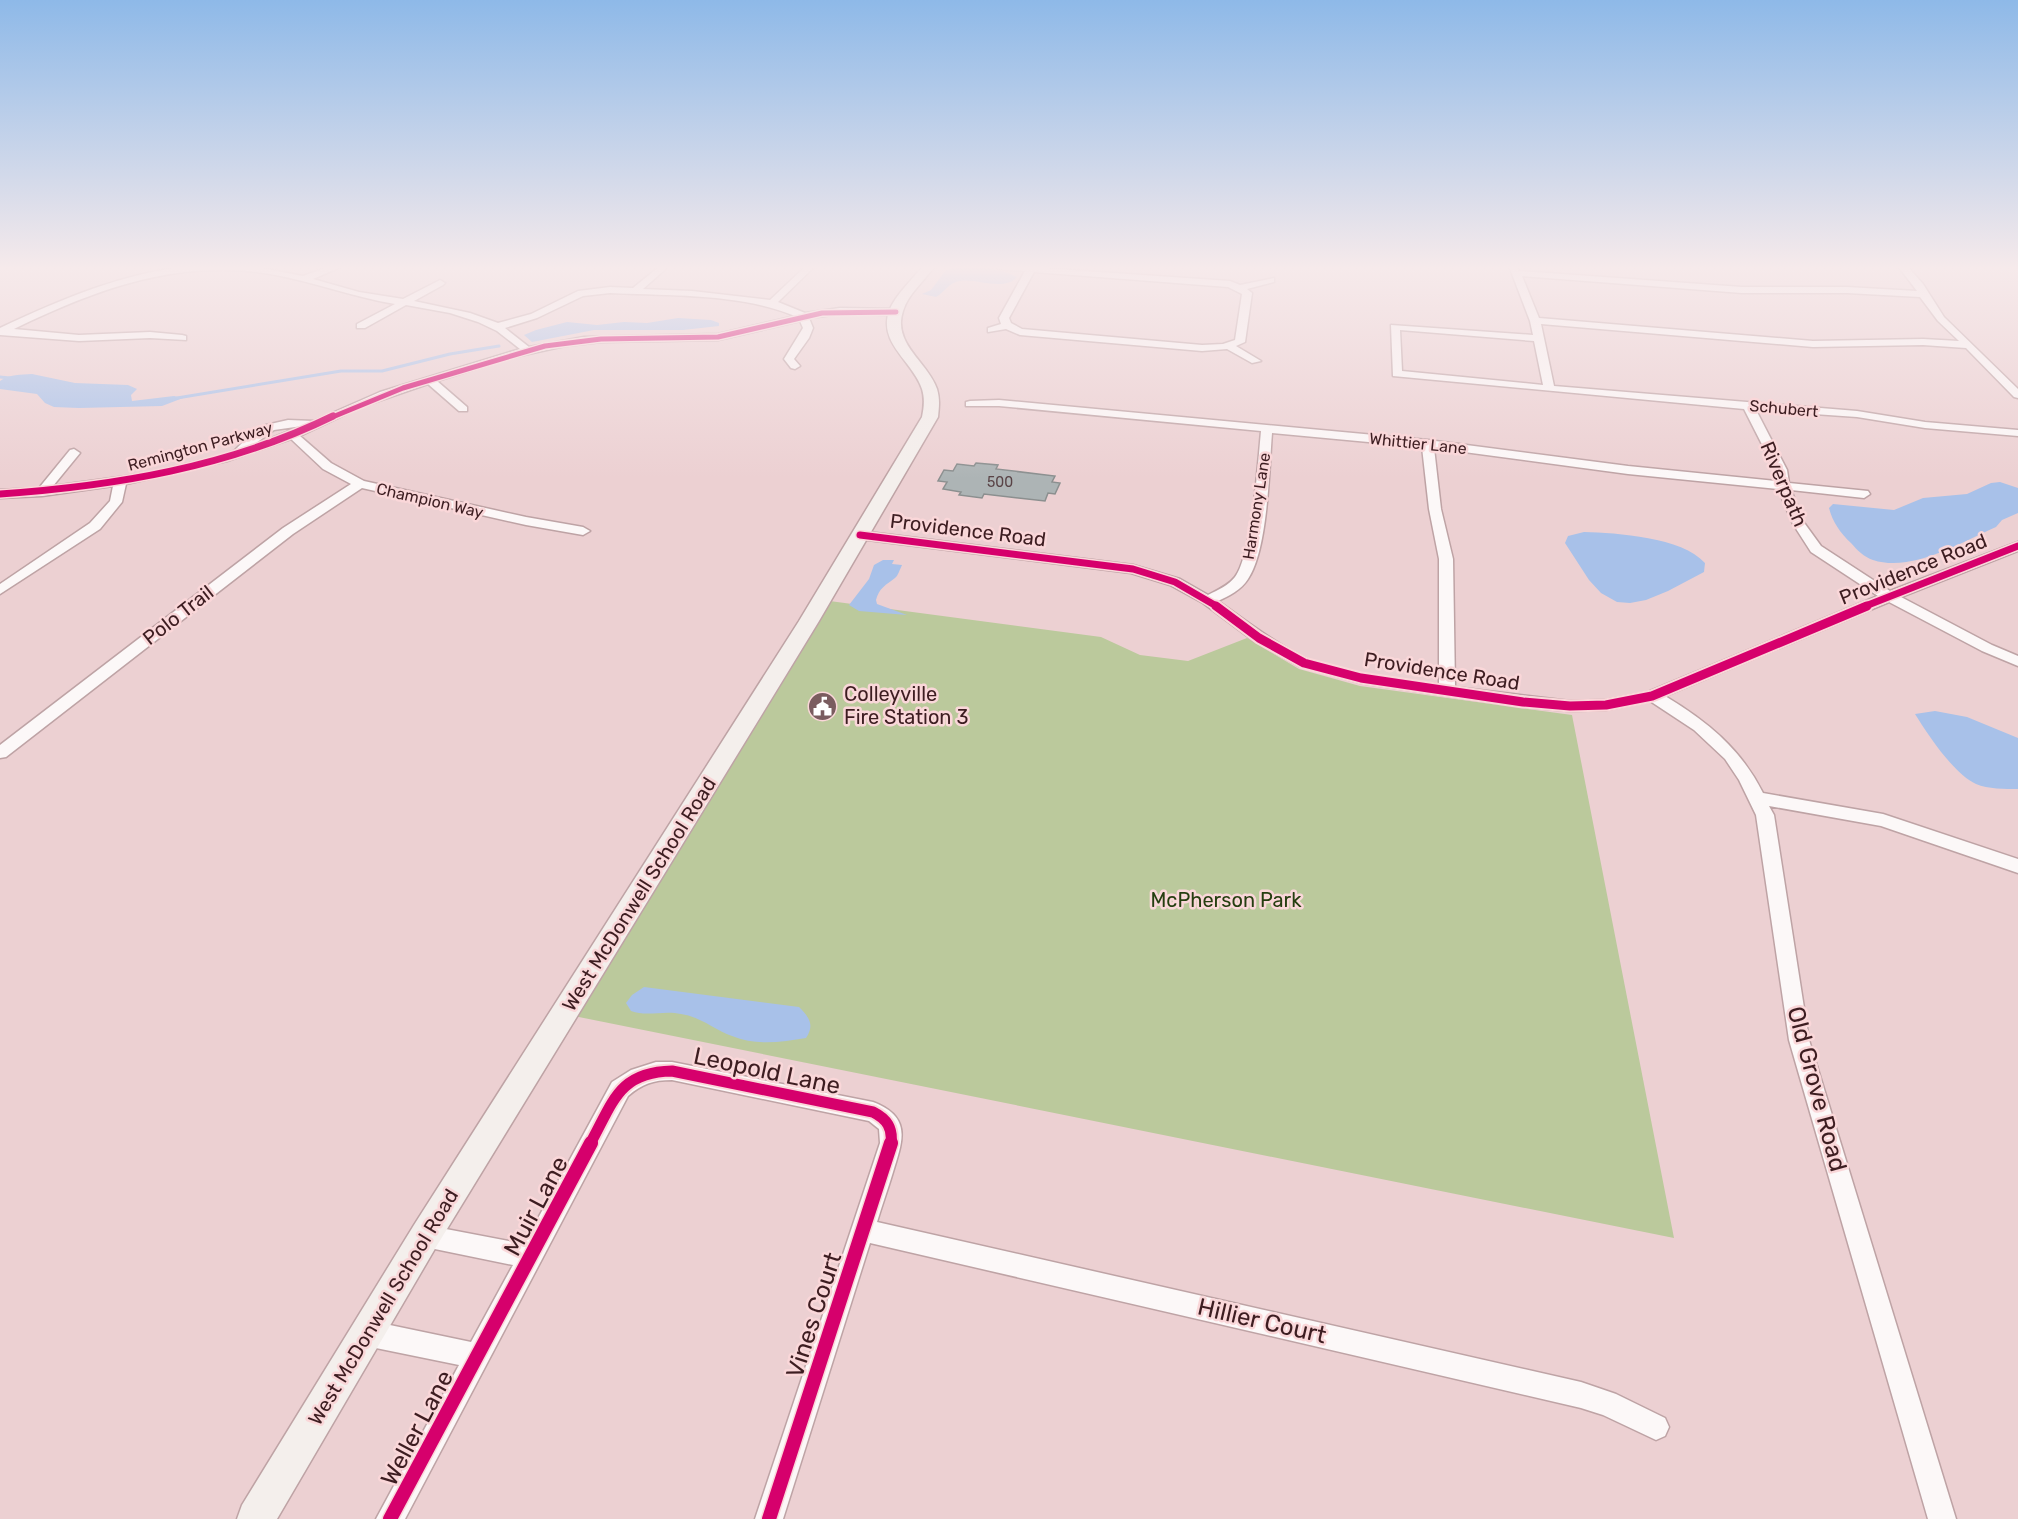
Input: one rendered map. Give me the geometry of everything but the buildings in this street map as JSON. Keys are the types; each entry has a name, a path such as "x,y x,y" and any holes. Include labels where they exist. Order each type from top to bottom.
{"main road":[{"name":"West McDonwell School Road","path":"256,1519 425,1236 894,481 932,409 923,374 896,341 895,337"}],"street":[{"path":"65,337 105,337"},
{"path":"170,337 182,338"},
{"path":"510,337 528,351"},
{"name":"Remington Parkway","path":"0,494 42,492 120,483 239,453 293,435 356,406 429,380 528,351 600,339 711,337"},
{"path":"795,366 789,359 804,337"},
{"path":"1076,337 1202,348 1228,346 1240,342 1241,337"},
{"name":"Schubert","path":"1395,337 1397,374 1654,399 1857,414 1925,425 2018,433"},
{"name":"Schubert","path":"1524,337 1538,338"},
{"path":"1727,337 1813,344 1923,342 1968,345"},
{"path":"1960,337 2018,395"},
{"path":"1538,338 1549,388"},
{"path":"1228,346 1256,361"},
{"path":"429,380 463,409"},
{"name":"Whittier Lane","path":"970,404 999,403 1428,444 1628,470 1864,494"},
{"name":"Riverpath","path":"1748,405 1782,470 1783,486 1799,524 1816,549 1843,569 1890,596 1987,648 2018,661"},
{"path":"239,453 252,436 275,425 320,423"},
{"name":"Harmony Lane","path":"1208,600 1230,590 1244,576 1252,553 1267,428"},
{"name":"Champion Way","path":"293,435 327,466 360,484 526,521 583,531"},
{"path":"1428,444 1436,509 1446,559 1447,691"},
{"path":"42,492 74,453"},
{"path":"0,590 95,526 116,502 120,483"},
{"name":"Polo Trail","path":"0,753 288,531 360,484"},
{"name":"Providence Road","path":"860,535 1133,569 1175,582 1208,600 1259,638 1304,663 1361,678 1570,706 1606,705 1652,696 1890,596 2018,546"},
{"name":"Old Grove Road","path":"1652,696 1669,706 1724,748 1751,785 1765,815 1799,1040 1942,1519"},
{"path":"1757,798 1883,820 2018,866"},
{"name":"Leopold Lane","path":"633,1078 650,1071 672,1071 873,1112 884,1117 890,1124"},
{"name":"Muir Lane","path":"478,1356 620,1089 633,1078"},
{"name":"Vines Court","path":"769,1519 891,1143 890,1124"},
{"name":"Hillier Court","path":"862,1230 1581,1395 1607,1403 1656,1427"},
{"path":"425,1236 531,1257"},
{"path":"366,1333 478,1356"},
{"name":"Weller Lane","path":"390,1519 478,1356"}],"green space":[{"name":"McPherson Park","path":"822,600 1101,637 1140,655 1188,661 1247,638 1299,669 1360,686 1572,715 1674,1238 564,1014"}],"water":[{"path":"526,337 558,337 532,342"},
{"path":"32,374 75,383 128,385 137,389 131,395 132,401 174,396 183,398 162,406 54,407 45,403 37,394 0,389 0,381 7,377"},
{"path":"2000,482 2018,488 2018,513 2002,520 1996,527 1936,554 1904,562 1888,563 1873,560 1864,555 1840,531 1829,508 1833,504 1894,510 1923,498 1967,494 1991,483"},
{"path":"1584,532 1631,535 1681,547 1695,554 1705,563 1704,572 1646,600 1630,603 1617,602 1601,593 1589,580 1565,543 1568,536"},
{"path":"883,560 894,560 892,564 902,565 896,577 879,592 877,604 907,615 859,611 849,605 869,579 874,565"},
{"path":"1935,711 1967,717 2018,738 2018,789 1981,786 1959,772 1934,743 1915,714"},
{"path":"644,987 799,1007 808,1018 809,1033 806,1038 778,1042 750,1041 732,1036 688,1016 675,1013 631,1011 626,1003 632,995"}],"waterway":[{"path":"177,398 341,371 382,371 450,354 499,346"},
{"path":"0,377 10,378"}],"cycle path":[{"path":"0,494 112,483 223,459 294,434 366,401 394,391 488,361 545,346 601,339 719,337"},
{"path":"860,535 1133,569 1175,582 1208,600 1259,638 1304,663 1361,678 1523,702 1570,706 1606,705 1652,696 1890,596 2018,546"},
{"path":"390,1519 620,1089 644,1074 672,1071 873,1112 886,1120 891,1132 891,1143 769,1519"}],"place":[{"name":"Colleyville Fire Station 3","path":"823,706"}]}
